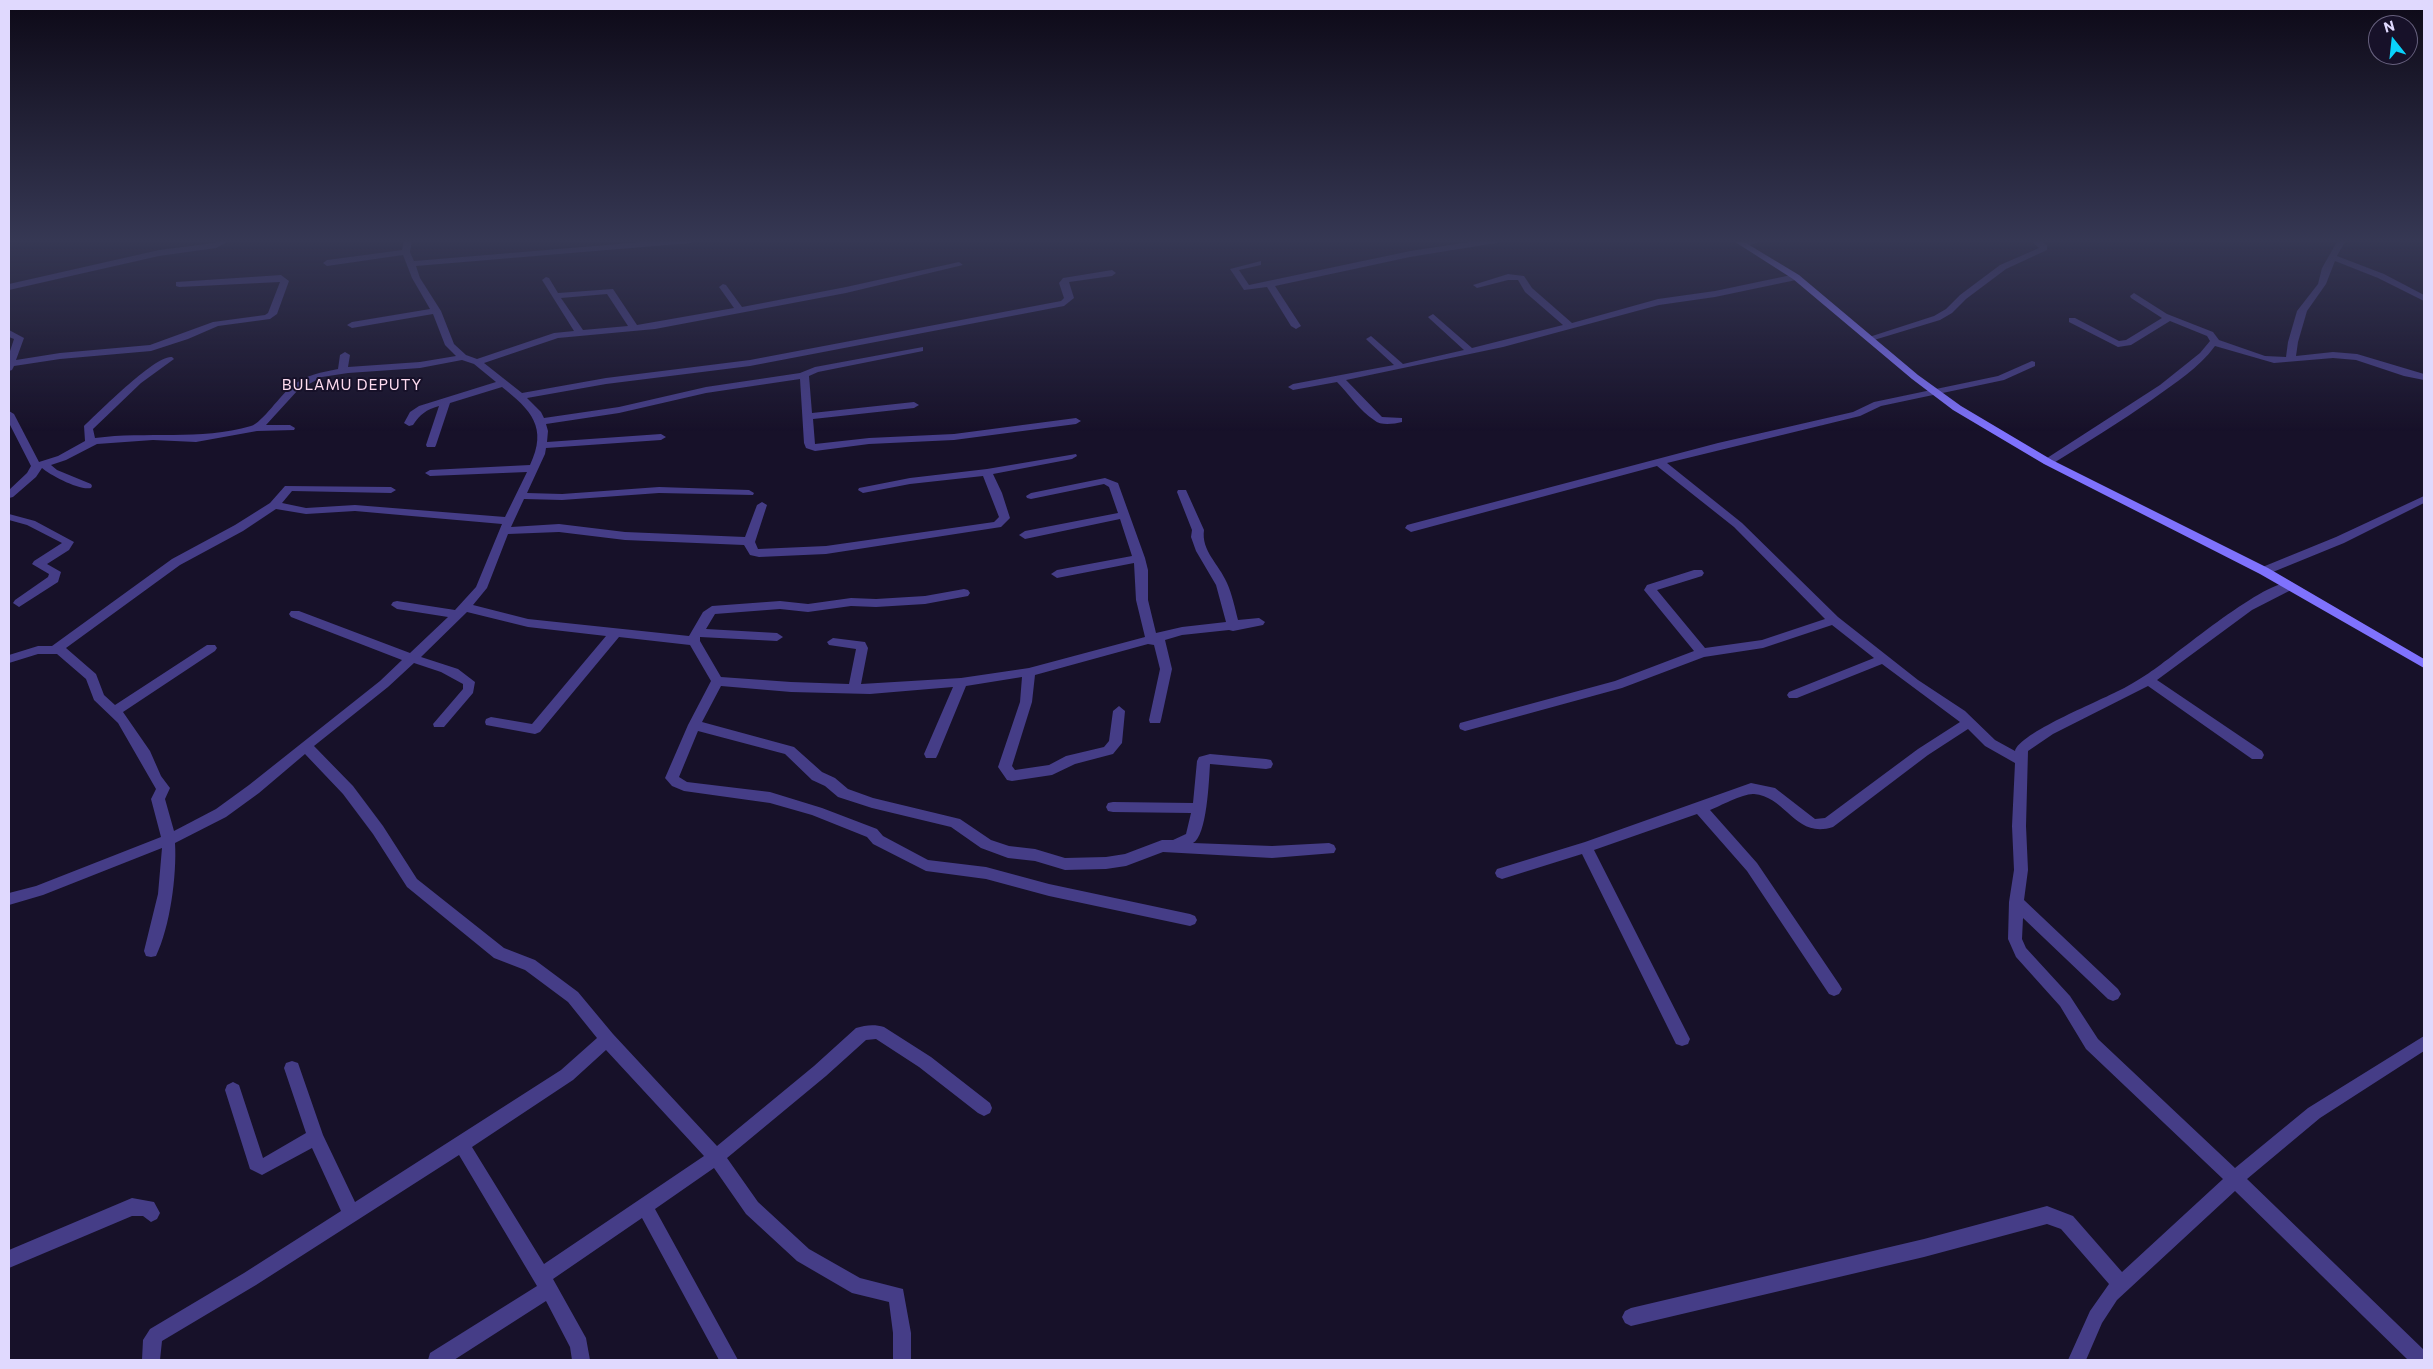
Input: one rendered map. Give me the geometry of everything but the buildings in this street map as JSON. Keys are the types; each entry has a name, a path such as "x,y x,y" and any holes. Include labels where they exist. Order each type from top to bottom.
{"street":[{"path":"9,333 19,338 10,366 60,356 151,348 216,324 267,317 272,314 276,304"},
{"path":"9,900 38,891 170,839 221,813 254,789 384,684 461,611 481,588 540,454 543,431 537,414 520,396 501,384 477,362 462,357 450,345 432,304"},
{"path":"560,304 580,332"},
{"path":"618,304 634,328"},
{"path":"735,304 740,310"},
{"path":"477,362 545,338 580,332 634,328 772,304"},
{"path":"520,396 606,381 750,362 1054,304"},
{"path":"1282,304 1296,326"},
{"path":"1544,304 1570,326"},
{"path":"1293,388 1401,367 1570,326 1651,304"},
{"path":"1830,304 1935,393 2048,462 2264,572 2424,664"},
{"path":"1871,338 1921,324 1949,311 1956,304"},
{"path":"2147,304 2170,318 2210,334 2215,342 2267,359 2279,361 2329,355 2356,357 2405,374 2424,377"},
{"path":"2291,359 2293,342 2302,311 2307,304"},
{"path":"352,325 436,311"},
{"path":"1433,317 1469,350"},
{"path":"2072,320 2118,344 2128,343 2170,318"},
{"path":"1371,339 1401,367"},
{"path":"2048,462 2188,369 2215,342"},
{"path":"540,422 612,411 716,389 802,376 815,370 920,349"},
{"path":"344,355 343,369 348,370"},
{"path":"257,428 295,388 319,375 348,370 393,369 447,362 462,357"},
{"path":"90,442 88,428 138,380 169,359"},
{"path":"1411,528 1722,445 1856,414 1878,404 2001,378 2032,364"},
{"path":"802,376 806,378 810,446 815,448 878,440 954,437 1076,421"},
{"path":"1340,379 1378,419 1385,421 1398,420"},
{"path":"409,423 417,411 501,384"},
{"path":"431,445 445,402"},
{"path":"808,416 914,405"},
{"path":"9,414 40,465 87,486"},
{"path":"9,496 40,465 62,458 90,442 153,437 196,439 257,428 290,428"},
{"path":"541,444 661,437"},
{"path":"863,490 910,481 987,472 1072,456"},
{"path":"1660,463 1738,525 1834,620 1914,683 1960,714 1990,743 2020,760"},
{"path":"430,473 533,468"},
{"path":"762,505 749,542 754,552 810,551 992,526 1001,523 1005,518 997,493 987,472"},
{"path":"1031,496 1105,481 1114,484 1142,570 1142,600 1166,669 1155,720"},
{"path":"9,659 38,650 56,649 176,562 239,528 274,505 286,489 391,490"},
{"path":"522,496 562,497 659,490 749,493"},
{"path":"1182,492 1198,530 1196,537 1198,545 1221,583 1234,627"},
{"path":"2264,572 2340,540 2424,499"},
{"path":"274,505 306,511 355,508 507,526 566,528 625,536 749,542"},
{"path":"1026,536 1123,514"},
{"path":"9,517 31,523 68,542 65,547 38,564 56,572 54,578 19,603"},
{"path":"1057,574 1139,558"},
{"path":"1698,574 1651,588 1650,590 1702,653"},
{"path":"2289,586 2277,590 2217,627 2137,687 2030,742 2022,748 2020,760 2019,826 2021,870 2016,902 2015,938 2022,952 2065,1001 2092,1044 2236,1179 2412,1357"},
{"path":"695,637 708,612 719,609 780,604 808,608 851,602 876,603 924,600 964,594"},
{"path":"397,605 461,611 528,623 616,632 695,637 777,637"},
{"path":"295,614 453,672 469,682 469,690 439,724"},
{"path":"1465,726 1618,685 1702,653 1763,644 1834,620"},
{"path":"717,681 791,687 870,689 962,682 1029,672 1182,631 1234,627 1259,622"},
{"path":"491,722 535,729 616,632"},
{"path":"695,637 717,681"},
{"path":"833,642 861,645 854,688"},
{"path":"114,712 211,648"},
{"path":"56,649 92,677 98,697 123,720 163,788 158,799 170,839 165,900 151,951"},
{"path":"1793,695 1884,659"},
{"path":"1029,672 1026,702 1005,767 1012,776 1052,770 1070,760 1108,751 1115,743 1120,711"},
{"path":"2147,679 2257,755"},
{"path":"717,681 694,725 672,778 682,785 693,788 746,793 802,806 872,833 878,840 926,865 986,874 1049,890 1190,920"},
{"path":"931,754 962,682"},
{"path":"1502,873 1700,808 1744,789 1757,788 1770,792 1810,823 1821,825 1828,823 1923,752 1968,723"},
{"path":"694,725 789,750 817,776 830,782 843,793 872,803 955,822 986,844 1008,852 1035,855 1065,864 1106,863 1126,860 1162,846 1170,848 1272,852 1329,849"},
{"path":"306,746 348,790 378,830 412,883 499,953 530,965 573,997 607,1039 716,1157 752,1208 803,1255 858,1287 896,1295 902,1333 902,1360"},
{"path":"1170,848 1192,837 1199,808 1204,761 1210,759 1266,764"},
{"path":"1113,807 1199,808"},
{"path":"1700,808 1752,867 1834,989"},
{"path":"1586,847 1682,1039"},
{"path":"2016,902 2113,994"},
{"path":"436,1360 545,1283 645,1207 716,1157 820,1071 852,1040 869,1031 878,1032 925,1062 984,1108"},
{"path":"151,1360 152,1340 156,1335 250,1278 567,1075 607,1039"},
{"path":"2077,1360 2096,1317 2110,1294 2236,1179 2314,1113 2424,1043"},
{"path":"292,1068 316,1138 351,1213"},
{"path":"233,1090 256,1163 262,1167 271,1164 316,1138"},
{"path":"461,1144 545,1283 579,1345 581,1360"},
{"path":"645,1207 729,1360"},
{"path":"9,1259 132,1208 148,1208 152,1213"},
{"path":"1632,1317 1924,1248 2047,1215 2068,1222 2121,1284"}],"district":[{"name":"BULAMU DEPUTY","path":"352,385"}]}
